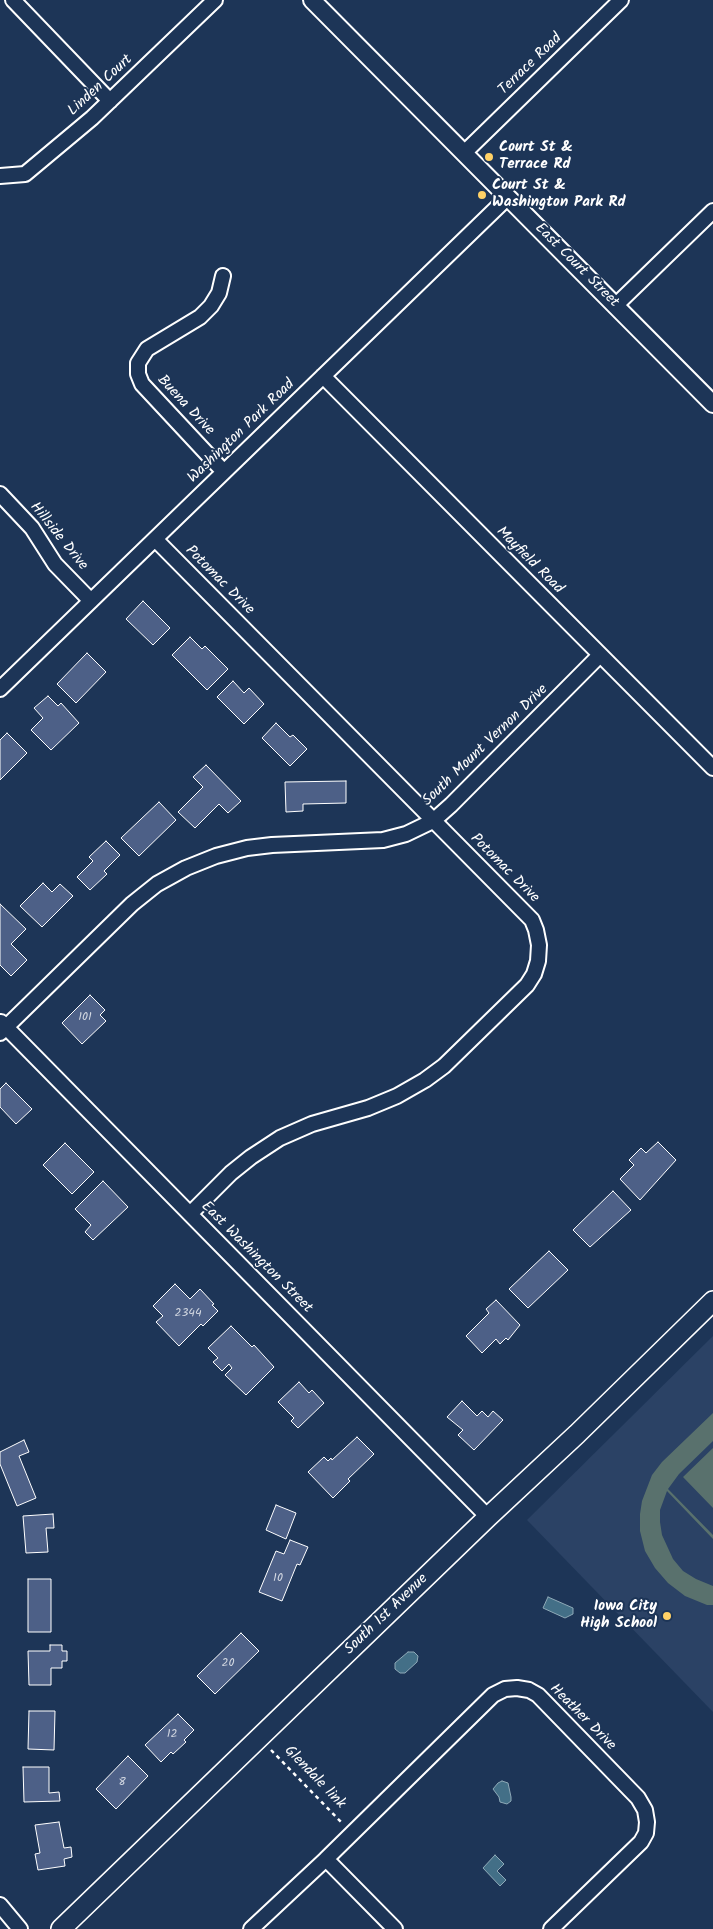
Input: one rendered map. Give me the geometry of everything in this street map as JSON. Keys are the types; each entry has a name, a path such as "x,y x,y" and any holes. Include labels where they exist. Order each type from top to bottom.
{"main road":[{"name":"South 1st Avenue","path":"62,1929 713,1301"}],"street":[{"path":"13,0 110,100"},
{"name":"Linden Court","path":"0,176 25,174 110,100 215,0"},
{"name":"East Court Street","path":"312,0 713,404"},
{"name":"Terrace Road","path":"464,153 621,0"},
{"name":"Washington Park Road","path":"0,689 508,197"},
{"path":"615,306 713,210"},
{"name":"Buena Drive","path":"223,276 219,293 211,306 200,317 147,349 138,363 138,374 142,384 224,472"},
{"name":"Mayfield Road","path":"323,376 713,768"},
{"name":"Hillside Drive","path":"0,494 32,528 55,564 91,601"},
{"name":"Potomac Drive","path":"154,540 532,920 539,945 538,961 527,985 456,1056 425,1080 397,1096 368,1108 312,1124 280,1138 251,1156 190,1214"},
{"name":"South Mount Vernon Drive","path":"2,1027 132,904 157,884 186,868 216,856 248,848 272,845 383,840 406,834 433,820 451,805 600,656"},
{"name":"East Washington Street","path":"2,1027 190,1214 488,1517"},
{"name":"Heather Drive","path":"251,1929 326,1859 493,1695 517,1688 528,1690 538,1695 638,1798 645,1810 647,1822 646,1833 641,1842 551,1929"},
{"path":"326,1859 395,1929"},
{"path":"0,1905 20,1929"}],"path":[{"name":"Glendale link","path":"259,1738 352,1833"}],"shaded area":[{"name":"Iowa City High School","path":"713,1336 713,1712 527,1520"},
{"path":"548,1597 573,1608 573,1614 565,1618 543,1608"},
{"path":"408,1652 414,1652 418,1656 417,1662 405,1673 400,1673 395,1669 395,1663"},
{"path":"502,1781 508,1783 511,1801 507,1804 500,1802 493,1789"},
{"path":"495,1855 504,1864 497,1871 506,1880 500,1886 483,1868"}],"green space":[{"path":"713,1413 713,1441 679,1474 668,1489 713,1535 713,1539 667,1491 660,1510 662,1535 673,1559 683,1571 713,1586 713,1605 707,1605 685,1596 668,1583 655,1568 645,1551 640,1531 640,1514 642,1501 652,1475 662,1462"},
{"path":"713,1448 713,1508 683,1477"}],"building":[{"path":"143,601 170,628 153,645 126,619"},
{"path":"190,637 202,649 205,646 228,669 207,690 172,655"},
{"path":"87,653 106,672 76,703 57,684"},
{"path":"233,681 244,693 249,688 264,704 244,724 217,697"},
{"path":"48,696 58,706 61,703 79,723 51,750 31,730 43,718 34,708"},
{"path":"276,723 290,737 293,735 307,749 290,766 262,738"},
{"path":"7,733 27,753 0,780 0,740"},
{"path":"206,765 241,801 228,813 219,804 195,828 178,812 203,787 193,777"},
{"path":"346,781 346,803 303,804 303,811 286,812 285,782"},
{"path":"159,802 176,820 139,856 121,838"},
{"path":"106,841 120,855 104,871 107,874 90,890 77,877 93,861 89,857"},
{"path":"43,883 52,892 60,884 73,896 42,927 20,906"},
{"path":"0,904 26,929 11,944 27,960 11,976 0,965"},
{"path":"90,995 105,1010 100,1015 106,1021 82,1044 62,1023"},
{"path":"6,1083 32,1109 16,1124 0,1107 0,1089"},
{"path":"658,1142 676,1160 640,1200 620,1179 634,1165 629,1160 641,1148 646,1153"},
{"path":"65,1143 94,1172 72,1194 43,1165"},
{"path":"103,1181 128,1207 93,1240 85,1232 91,1225 75,1209"},
{"path":"613,1191 631,1210 590,1247 573,1230"},
{"path":"549,1251 568,1270 528,1308 509,1289"},
{"path":"175,1284 190,1299 200,1289 218,1311 203,1326 201,1324 179,1346 156,1322 163,1316 153,1306"},
{"path":"496,1300 520,1325 508,1340 506,1338 500,1344 496,1339 482,1353 466,1336 489,1313 486,1309"},
{"path":"231,1326 252,1347 254,1345 274,1367 246,1395 225,1375 232,1368 229,1364 222,1371 213,1362 218,1358 208,1348"},
{"path":"299,1382 309,1393 312,1390 324,1403 298,1428 291,1421 294,1418 278,1402"},
{"path":"462,1401 477,1416 482,1411 488,1417 493,1411 503,1420 474,1450 458,1435 463,1430 447,1417"},
{"path":"357,1437 374,1454 348,1479 350,1481 333,1498 308,1472 324,1457 328,1461 331,1458 332,1460"},
{"path":"24,1440 29,1452 19,1456 36,1498 17,1506 0,1464 0,1452"},
{"path":"276,1505 296,1513 286,1539 266,1530"},
{"path":"53,1514 54,1528 46,1528 48,1552 26,1553 23,1516"},
{"path":"290,1540 308,1547 300,1565 297,1564 282,1601 259,1592 276,1551 284,1554"},
{"path":"28,1579 51,1579 51,1632 28,1632"},
{"path":"241,1633 259,1651 215,1694 197,1676"},
{"path":"50,1645 62,1645 62,1651 67,1651 67,1661 62,1661 62,1668 51,1668 51,1685 29,1685 28,1651 50,1651"},
{"path":"29,1711 55,1711 54,1750 28,1749"},
{"path":"178,1714 194,1730 184,1740 186,1742 173,1754 171,1752 161,1762 145,1745"},
{"path":"128,1756 148,1776 116,1809 96,1789"},
{"path":"23,1767 49,1767 49,1793 59,1792 60,1801 24,1802"},
{"path":"59,1822 64,1848 71,1847 72,1857 64,1859 65,1866 38,1870 35,1854 40,1853 35,1825"}],"place":[{"name":"Court St & Terrace Rd","path":"489,157"},
{"name":"Court St & Washington Park Rd","path":"482,195"},
{"name":"Iowa City High School","path":"667,1616"}]}
